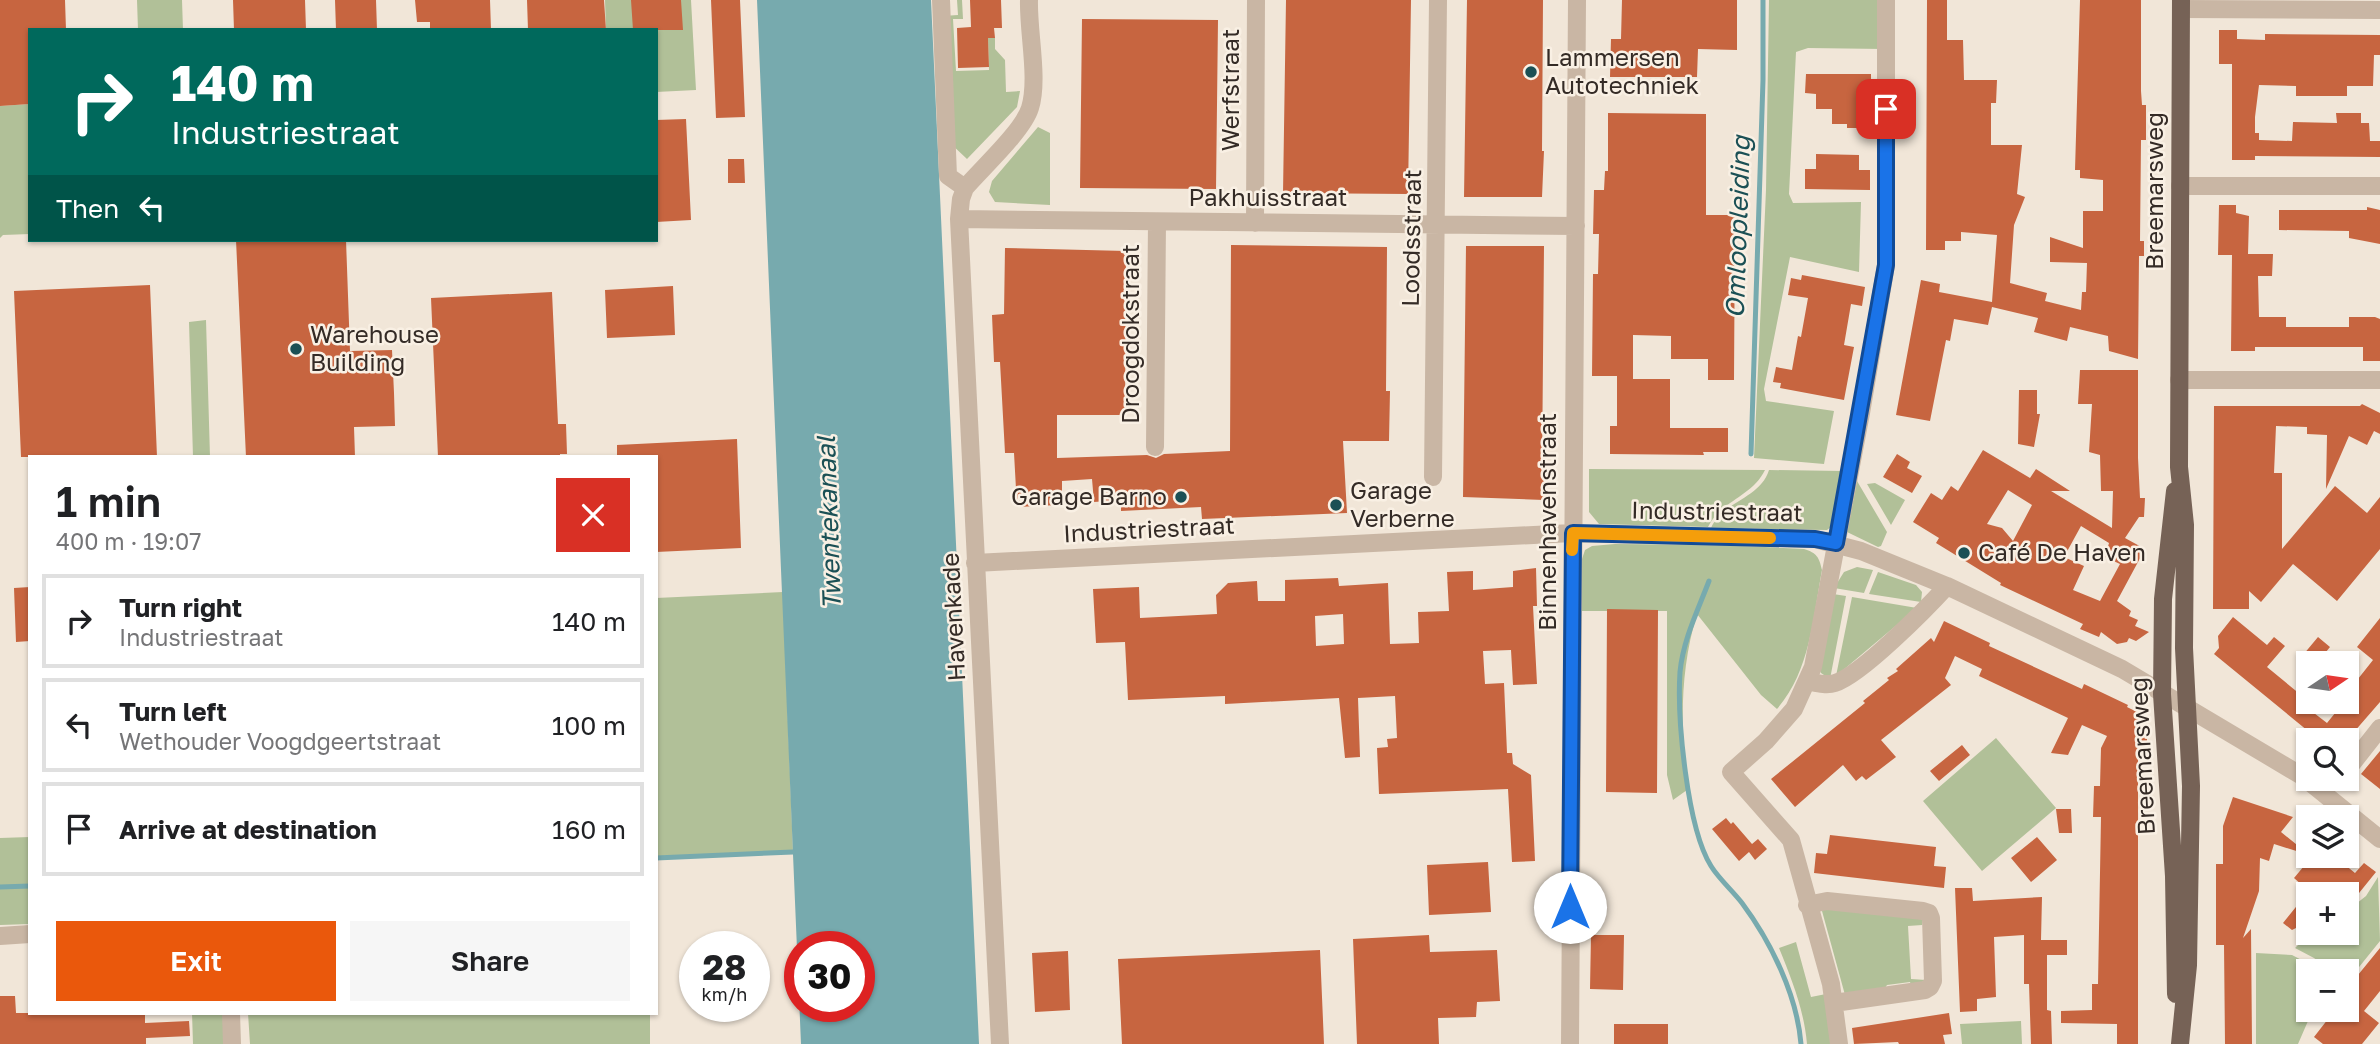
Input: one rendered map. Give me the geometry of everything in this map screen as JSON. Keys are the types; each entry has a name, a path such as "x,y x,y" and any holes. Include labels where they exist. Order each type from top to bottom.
{"main road":[{"name":"Breemarsweg","path":"2180,1044 2188,965 2191,867 2191,786 2186,708 2185,525 2179,467 2181,4"},
{"name":"Breemarsweg","path":"2179,467 2170,523 2163,599 2162,694 2174,876 2180,1044"}],"street":[{"path":"941,0 948,176 965,188 1022,123 1030,110 1033,91 1029,0"},
{"name":"Werfstraat","path":"1255,223 1256,0"},
{"name":"Loodsstraat","path":"1433,477 1438,0"},
{"name":"Binnenhavenstraat","path":"1570,1044 1577,0"},
{"path":"1839,1044 1834,1003 1791,840 1731,772 1784,723 1808,681 1836,543 1886,265 1886,0"},
{"path":"2181,4 2380,10"},
{"path":"2180,186 2380,187"},
{"name":"Havenkade","path":"965,188 961,199 960,219 1000,1044"},
{"name":"Pakhuisstraat","path":"960,219 1576,226"},
{"name":"Droogdokstraat","path":"1155,447 1157,222"},
{"path":"2179,380 2380,380"},
{"name":"Industriestraat","path":"975,563 1573,533 1815,539 1836,543 1947,586 2122,669 2302,776 2380,839"},
{"path":"1808,681 1832,684 1858,670 1928,607 1947,586"},
{"path":"2359,755 2380,728"},
{"path":"2326,795 2329,791"},
{"path":"1808,905 1827,901 1923,911 1928,913 1930,918 1933,981 1930,987 1925,990 1834,1003"},
{"path":"0,936 28,934"},
{"path":"231,1015 232,1044"}],"green space":[{"path":"137,0 182,0 183,28 138,28"},
{"path":"605,0 691,0 696,90 658,92 658,28 606,28"},
{"path":"957,0 962,0 963,19 953,19 956,71 989,70 988,38 995,38 995,49 1005,60 1006,92 1020,91 1017,107 967,159 949,142 943,16 958,15"},
{"path":"1769,0 1883,0 1883,49 1808,48 1796,52 1789,194 1793,203 1861,202 1859,272 1790,257 1764,389 1766,401 1834,411 1824,464 1754,458 1766,190"},
{"path":"28,104 28,234 3,235 0,238 0,106"},
{"path":"1038,127 1050,133 1050,205 995,202 989,192 992,181"},
{"path":"206,320 210,455 193,455 189,322"},
{"path":"1589,469 1765,470 1752,487 1713,518 1708,527 1599,524 1589,512"},
{"path":"1769,470 1842,471 1831,527 1827,530 1711,528 1724,512 1758,488"},
{"path":"1857,481 1887,532 1881,546 1847,532"},
{"path":"1875,483 1905,500 1891,525 1867,484"},
{"path":"1615,544 1804,549 1817,556 1822,570 1813,625 1803,661 1797,678 1777,709 1761,695 1697,614 1684,680 1687,790 1673,800 1667,775 1667,611 1582,611 1582,559 1585,550 1592,546"},
{"path":"1857,567 1873,570 1864,593 1834,588 1844,572"},
{"path":"1878,572 1916,585 1922,592 1921,602 1869,594"},
{"path":"783,592 793,852 658,858 658,598"},
{"path":"1833,594 1846,596 1830,679 1821,673 1819,667"},
{"path":"1852,597 1917,608 1836,676"},
{"path":"1996,738 2056,808 1982,871 1923,801"},
{"path":"28,837 28,924 0,925 0,838"},
{"path":"2378,877 2380,941 2359,967 2359,959 2315,959 2295,948 2298,945 2359,945 2359,902 2366,896"},
{"path":"1824,908 1918,917 1923,920 1922,925 1908,926 1911,979 1926,980 1912,987 1910,982 1887,985 1883,991 1845,995 1822,911"},
{"path":"1796,942 1811,997 1826,994 1831,1044 1807,1044 1793,983 1779,948"},
{"path":"2256,953 2292,955 2300,959 2296,959 2296,1022 2308,1022 2298,1044 2256,1044"},
{"path":"192,1015 223,1015 225,1044 193,1044"},
{"path":"248,1015 650,1015 650,1044 250,1044"},
{"path":"2021,1021 2022,1044 1962,1044 1960,1024"}],"water":[{"name":"Twentekanaal","path":"757,0 931,0 979,1044 801,1044 800,1022 875,1022 875,931 796,931"}],"building":[{"path":"0,0 65,0 66,28 28,28 28,104 0,106"},
{"path":"233,0 305,0 306,28 234,28"},
{"path":"335,0 376,0 377,28 336,28"},
{"path":"415,0 490,0 491,28 430,28 430,22 417,22"},
{"path":"527,0 604,0 606,28 528,28"},
{"path":"631,0 681,0 683,30 633,28"},
{"path":"711,0 740,0 745,117 716,118"},
{"path":"970,0 1001,0 1002,28 994,28 995,38 988,38 989,67 958,68 957,28 971,27"},
{"path":"1286,0 1411,0 1408,194 1283,193"},
{"path":"1467,0 1543,0 1542,197 1464,197"},
{"path":"1622,0 1737,0 1737,50 1698,49 1697,77 1610,77 1611,39 1621,39"},
{"path":"1927,0 1947,0 1947,40 1963,40 1964,80 1997,80 1996,103 1991,103 1991,145 2022,145 2017,194 2025,197 2014,225 2010,283 2047,293 2045,301 2081,310 2082,292 2086,292 2087,263 2050,262 2050,237 2083,248 2083,211 2103,211 2103,180 2080,178 2080,170 2075,170 2080,0 2141,0 2141,91 2142,105 2146,105 2146,140 2141,140 2140,241 2144,241 2144,256 2139,256 2138,359 2109,351 2108,336 2070,327 2067,341 2034,332 2038,318 1992,307 1988,325 1954,319 1950,341 1946,340 1930,421 1896,415 1921,280 1940,284 1939,292 1992,302 1997,235 1961,232 1961,241 1945,241 1945,250 1926,250"},
{"path":"1082,19 1218,20 1216,189 1080,188"},
{"path":"2219,30 2237,30 2237,39 2265,40 2265,34 2380,35 2380,55 2374,55 2373,86 2347,86 2347,96 2296,96 2296,86 2259,85 2255,133 2259,133 2259,140 2292,141 2293,122 2337,123 2336,113 2361,113 2361,123 2369,123 2370,141 2380,141 2380,157 2255,156 2255,160 2232,160 2232,64 2219,64"},
{"path":"1806,74 1871,74 1871,94 1864,94 1864,128 1847,128 1847,124 1832,124 1832,109 1816,109 1816,94 1805,93"},
{"path":"1608,113 1706,114 1706,215 1735,215 1734,380 1708,380 1708,359 1671,359 1671,336 1633,335 1633,379 1670,379 1670,428 1728,428 1728,452 1703,452 1704,455 1610,454 1610,426 1617,426 1617,376 1592,376 1593,274 1598,274 1599,234 1593,234 1594,190 1604,190 1605,171 1608,171"},
{"path":"686,119 691,220 658,222 658,120"},
{"path":"1816,154 1859,155 1859,170 1870,170 1870,190 1805,189 1805,169 1816,169"},
{"path":"728,159 744,159 745,183 728,183"},
{"path":"2219,205 2236,205 2236,213 2249,216 2248,254 2273,254 2272,276 2258,276 2259,317 2286,317 2286,327 2349,327 2349,317 2375,317 2380,319 2380,361 2363,361 2363,347 2255,347 2255,351 2231,351 2232,255 2218,255"},
{"path":"2367,207 2380,210 2380,244 2349,238 2349,231 2279,230 2279,210 2367,210"},
{"name":"Warehouse Building","path":"236,242 346,242 350,351 392,350 395,426 354,427 355,455 246,455"},
{"path":"1231,245 1387,247 1386,391 1390,391 1389,441 1343,441 1347,513 1202,519 1201,507 1121,511 1121,500 1094,502 1092,479 1062,481 1062,501 1058,505 1017,507 1014,453 1005,453 1000,362 994,362 992,315 1004,314 1005,248 1126,251 1125,415 1057,415 1057,458 1147,455 1156,458 1164,454 1230,451"},
{"path":"1466,246 1544,246 1544,500 1463,497"},
{"path":"1802,275 1865,287 1862,306 1851,304 1844,345 1854,347 1844,400 1780,388 1781,383 1773,382 1776,367 1792,370 1798,336 1801,337 1808,298 1788,295 1791,278 1801,280"},
{"path":"150,285 157,455 21,457 14,291"},
{"path":"673,286 675,335 607,338 605,290"},
{"path":"552,292 558,424 566,424 567,454 438,455 431,298"},
{"path":"2080,370 2138,370 2138,458 2140,498 2145,498 2144,517 2139,517 2125,538 2145,549 2117,601 2131,611 2129,616 2138,620 2135,626 2149,632 2136,641 2129,638 2127,642 2117,644 2101,632 2099,637 2080,629 2083,624 2000,585 2001,583 1936,543 1939,538 1913,522 1931,493 1942,500 1951,486 1958,491 1983,450 2030,478 2036,469 2070,491 2051,491 2112,528 2113,491 2101,491 2100,455 2089,452 2092,404 2078,404","holes":["2008,490 2032,505 2013,541 2002,528 1987,524","2081,526 2109,543 2105,557 2120,564 2100,601 2073,590 2084,566 2064,557"]},
{"path":"2019,390 2037,390 2037,414 2040,414 2034,447 2018,444"},
{"path":"2362,404 2380,413 2380,434 2374,431 2367,445 2349,436 2326,489 2327,435 2307,434 2307,427 2276,426 2274,473 2282,473 2282,549 2335,486 2367,513 2380,497 2380,549 2337,601 2293,564 2261,602 2249,591 2249,609 2213,609 2214,406"},
{"path":"737,439 741,548 658,552 658,455 617,455 617,445"},
{"path":"1897,454 1910,462 1907,468 1922,476 1912,493 1883,477"},
{"path":"1536,568 1537,606 1533,606 1537,684 1513,685 1511,650 1483,651 1485,684 1504,683 1507,753 1512,753 1513,764 1531,775 1535,861 1512,862 1508,789 1379,794 1377,748 1388,747 1387,739 1397,738 1395,696 1358,698 1360,757 1345,758 1339,698 1225,704 1225,696 1128,700 1125,642 1096,643 1093,589 1139,587 1140,618 1217,614 1216,595 1228,583 1257,581 1258,601 1285,601 1285,580 1338,578 1339,586 1388,583 1390,644 1419,643 1418,612 1449,611 1447,572 1473,571 1473,590 1513,587 1513,571","holes":["1343,614 1344,644 1316,646 1315,616"]},
{"path":"28,587 28,641 16,642 14,588"},
{"path":"1607,609 1658,610 1657,793 1606,792"},
{"path":"2233,617 2267,645 2274,637 2285,646 2267,667 2296,691 2296,714 2315,714 2327,723 2334,714 2359,714 2359,678 2373,660 2357,647 2380,618 2380,702 2357,728 2304,728 2214,654 2219,648 2218,636"},
{"path":"1944,621 1990,643 1989,646 2082,689 2084,684 2128,705 2127,707 2137,712 2138,720 2147,720 2147,751 2138,751 2138,1044 2117,1044 2117,1024 2061,1023 2061,1011 2092,1010 2092,984 2098,984 2101,817 2093,817 2094,786 2100,786 2101,748 2107,736 2082,725 2068,755 2051,753 2068,718 1979,676 1982,669 1955,656 1945,678 1951,685 1881,740 1896,757 1866,780 1862,776 1856,781 1843,765 1795,807 1771,779 1865,703 1863,701 1889,680 1887,678 1898,671 1896,669 1931,638 1934,642"},
{"path":"2318,637 2330,647 2327,651 2306,651"},
{"path":"1962,745 1970,755 1939,781 1930,771"},
{"path":"2380,751 2380,789 2361,774"},
{"path":"2233,797 2293,817 2281,832 2296,844 2296,851 2274,844 2269,861 2260,858 2259,891 2243,938 2251,929 2252,1044 2225,1044 2224,945 2216,945 2216,864 2223,864 2223,826"},
{"path":"2056,809 2071,809 2072,833 2059,833"},
{"path":"1726,818 1731,824 1733,822 1752,844 1758,839 1767,849 1755,860 1749,852 1739,861 1712,829"},
{"path":"1830,835 1936,847 1934,866 1946,867 1944,888 1814,873 1816,853 1827,854"},
{"path":"2037,837 2057,860 2031,882 2011,858"},
{"path":"1488,862 1491,912 1429,915 1427,865"},
{"path":"2364,863 2376,872 2359,893 2359,882 2298,882 2294,878 2302,868 2349,868 2355,873"},
{"path":"1955,888 1972,888 1973,901 2042,897 2041,940 2067,940 2067,955 2047,955 2047,1010 2051,1011 2052,1044 2031,1044 2029,984 2024,984 2024,935 1994,937 1996,997 1977,999 1977,1011 1960,1012"},
{"path":"2296,907 2296,928 2292,930 2283,923"},
{"path":"1429,935 1430,952 1497,950 1500,1001 1477,1002 1476,1017 1438,1018 1439,1044 1357,1044 1353,939"},
{"path":"1591,935 1624,935 1623,990 1590,989"},
{"path":"2380,948 2380,991 2364,1011 2379,1023 2362,1044 2323,1044 2314,1037 2326,1022 2359,1022 2359,974"},
{"path":"1320,950 1324,1044 1122,1044 1118,959"},
{"path":"1068,951 1070,1010 1035,1012 1032,953"},
{"path":"0,996 15,996 16,1013 28,1015 145,1015 145,1023 189,1021 190,1036 146,1038 146,1044 0,1044"},
{"path":"1949,1013 1952,1034 1943,1035 1945,1044 1854,1044 1852,1028"},
{"path":"1614,1024 1668,1024 1668,1044 1614,1044"}],"waterway":[{"name":"Omloopleiding","path":"1751,454 1763,80 1763,0"},
{"name":"Omloopleiding","path":"1709,581 1688,637 1680,672 1682,744 1690,800 1703,849 1711,866 1753,918 1781,970 1799,1025 1801,1044"},
{"path":"658,858 793,852"},
{"path":"0,887 28,886"}],"slow traffic":[{"path":"1572,550 1573,533 1770,538"}],"place":[{"name":"Lammersen Autotechniek","path":"1531,72"},
{"name":"Warehouse Building","path":"296,349"},
{"name":"Garage Barno","path":"1181,497"},
{"name":"Garage Verberne","path":"1336,505"},
{"name":"Café De Haven","path":"1964,553"}],"route":[{"path":"1570,907 1573,533 1815,539 1836,543 1886,265 1886,109"}]}
